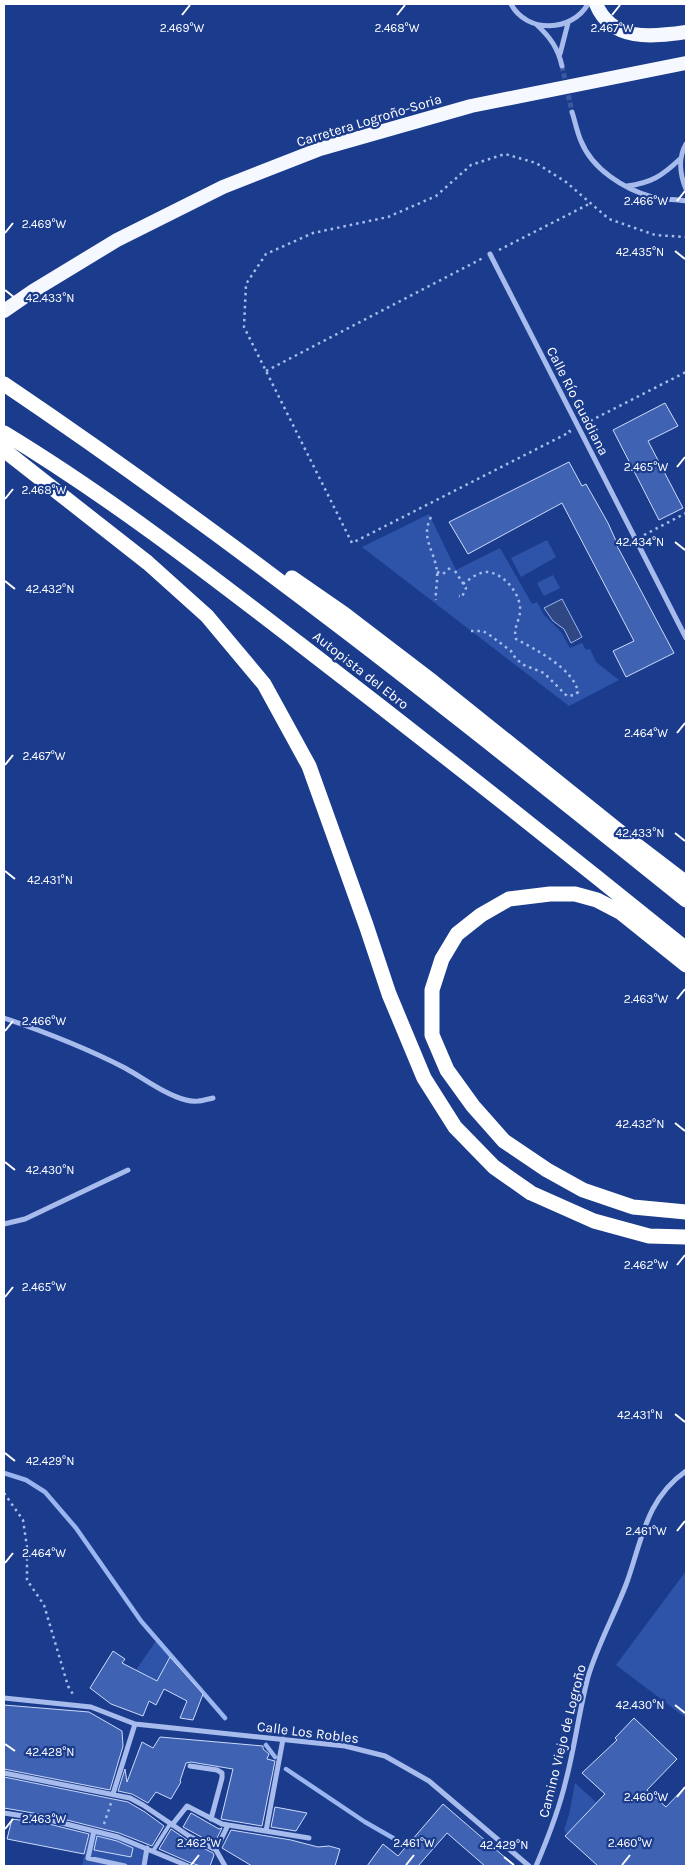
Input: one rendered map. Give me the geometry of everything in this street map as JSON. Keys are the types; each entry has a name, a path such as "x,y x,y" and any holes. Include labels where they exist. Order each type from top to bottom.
{"highway":[{"path":"596,4 600,13 609,23 624,32 659,36 686,32"},
{"name":"Carretera Logroño-Soria","path":"4,312 33,291 116,240 223,187 320,149 471,106 686,63"},
{"name":"Autopista del Ebro","path":"4,384 221,536 430,695 686,900"},
{"name":"Autopista del Ebro","path":"4,433 55,464 203,570 448,758 686,949"},
{"path":"4,450 148,563 207,616 264,684 309,766 389,994 424,1078 456,1127 494,1167 531,1193 594,1221 649,1236 686,1237"},
{"path":"221,536 310,589 344,614 433,682 686,883"},
{"path":"686,965 620,912 596,900 575,894 550,894 510,899 481,915 458,934 442,959 432,990 432,1035 447,1070 473,1106 504,1141 547,1170 583,1190 633,1207 686,1212"}],"street":[{"path":"511,4 523,18 536,25 548,36 560,54"},
{"path":"536,25 552,27 568,23 578,17 588,4"},
{"path":"562,66 560,54 568,23"},
{"path":"572,112 581,143 592,160 606,174 626,186 653,198 686,201"},
{"path":"626,186 644,184 657,179 680,159 686,144"},
{"path":"680,159 682,180 686,189"},
{"name":"Calle Río Guadiana","path":"490,254 686,638"},
{"path":"4,1018 66,1040 172,1095 189,1101 213,1098"},
{"path":"4,1224 25,1219 128,1170"},
{"name":"Camino Viejo de Logroño","path":"536,1866 558,1811 591,1667 628,1580 647,1521 666,1489 686,1471"},
{"name":"Calle Los Robles","path":"4,1698 91,1707 134,1724 345,1746 385,1756 429,1781 529,1866"},
{"path":"113,1794 134,1724"},
{"path":"266,1831 283,1740"},
{"path":"190,1766 217,1770 222,1773 211,1819"},
{"path":"4,1773 130,1798 216,1850 220,1854 225,1866"},
{"path":"171,1824 187,1806 211,1819 228,1825 310,1838"},
{"path":"4,1813 50,1820 101,1832 125,1839 188,1866"},
{"path":"216,1850 228,1825"},
{"path":"92,1830 88,1858 125,1866"},
{"path":"144,1866 147,1848"}],"lane":[{"path":"153,1851 171,1824"}],"path":[{"path":"686,237 655,235 609,219 566,182 536,163 505,154 471,165 436,196 388,216 313,233 266,254 246,284 244,327 352,543 570,432 566,424 575,419 586,414 590,421 686,372"},
{"path":"266,371 591,203"},
{"path":"636,539 686,513"},
{"path":"431,517 426,529 426,536 437,572 436,600"},
{"path":"437,572 446,573 450,568"},
{"path":"455,571 466,588 462,597 459,596"},
{"path":"463,584 479,574 488,572 506,580 515,592 519,604 520,612 514,632 516,639 534,648 562,667 577,686 578,692 575,695 567,696 544,673 524,665 516,659 511,651 490,636 483,632 471,631"},
{"path":"4,1493 23,1520 27,1547 27,1580 44,1605 68,1686 79,1706"},
{"path":"101,1832 113,1794"}],"shaded area":[{"path":"429,514 456,570 500,548 532,604 537,602 544,615 561,632 570,648 582,643 586,650 590,649 596,662 619,680 569,706 362,547"},
{"path":"547,540 556,557 521,577 511,558"},
{"path":"553,575 560,588 544,596 537,583"},
{"path":"562,599 582,637 571,643 564,629 553,621 544,608"},
{"path":"686,1571 686,1718 616,1665"},
{"path":"156,1641 170,1658 153,1688 136,1670"},
{"path":"575,1783 597,1803 567,1834 564,1830"},
{"path":"90,1830 147,1848 144,1866 82,1866"}],"building":[{"path":"665,403 678,426 648,441 683,508 659,520 613,430"},
{"path":"569,462 582,486 586,484 608,523 615,542 674,653 626,677 613,651 634,641 562,503 468,554 449,522"},
{"path":"113,1651 125,1659 122,1663 157,1681 170,1657 203,1694 193,1720 180,1718 187,1701 164,1689 156,1705 149,1701 143,1716 111,1704 90,1688"},
{"path":"4,1705 89,1712 122,1731 123,1746 110,1790 4,1769"},
{"path":"634,1718 677,1759 647,1790 666,1807 686,1786 686,1866 598,1866 565,1836 605,1794 582,1773 617,1740 615,1738"},
{"path":"160,1737 263,1746 263,1749 269,1754 267,1759 275,1761 262,1826 221,1819 233,1769 191,1762 186,1763 181,1782 171,1799 156,1792 148,1803 132,1794 118,1791 125,1769 127,1782 142,1742 153,1748"},
{"path":"4,1777 128,1802 164,1826 152,1846 119,1833 51,1816 4,1808"},
{"path":"443,1804 515,1866 485,1866 447,1833 418,1866 367,1866 383,1844 398,1856"},
{"path":"275,1807 307,1813 296,1831 271,1827"},
{"path":"191,1813 219,1829 222,1828 214,1844 183,1827"},
{"path":"12,1819 49,1824 89,1834 84,1854 7,1839"},
{"path":"171,1829 187,1840 213,1853 210,1866 191,1863 159,1849"},
{"path":"231,1830 291,1840 318,1847 329,1846 340,1849 335,1866 252,1866 222,1848"},
{"path":"97,1836 117,1841 133,1848 131,1857 94,1850"}],"waterway":[{"path":"4,1473 26,1480 45,1492 76,1528 141,1621 225,1718"},
{"path":"266,1745 275,1757"},
{"path":"286,1769 365,1822 393,1838"}],"tunnel":[{"path":"562,66 572,112"}]}
